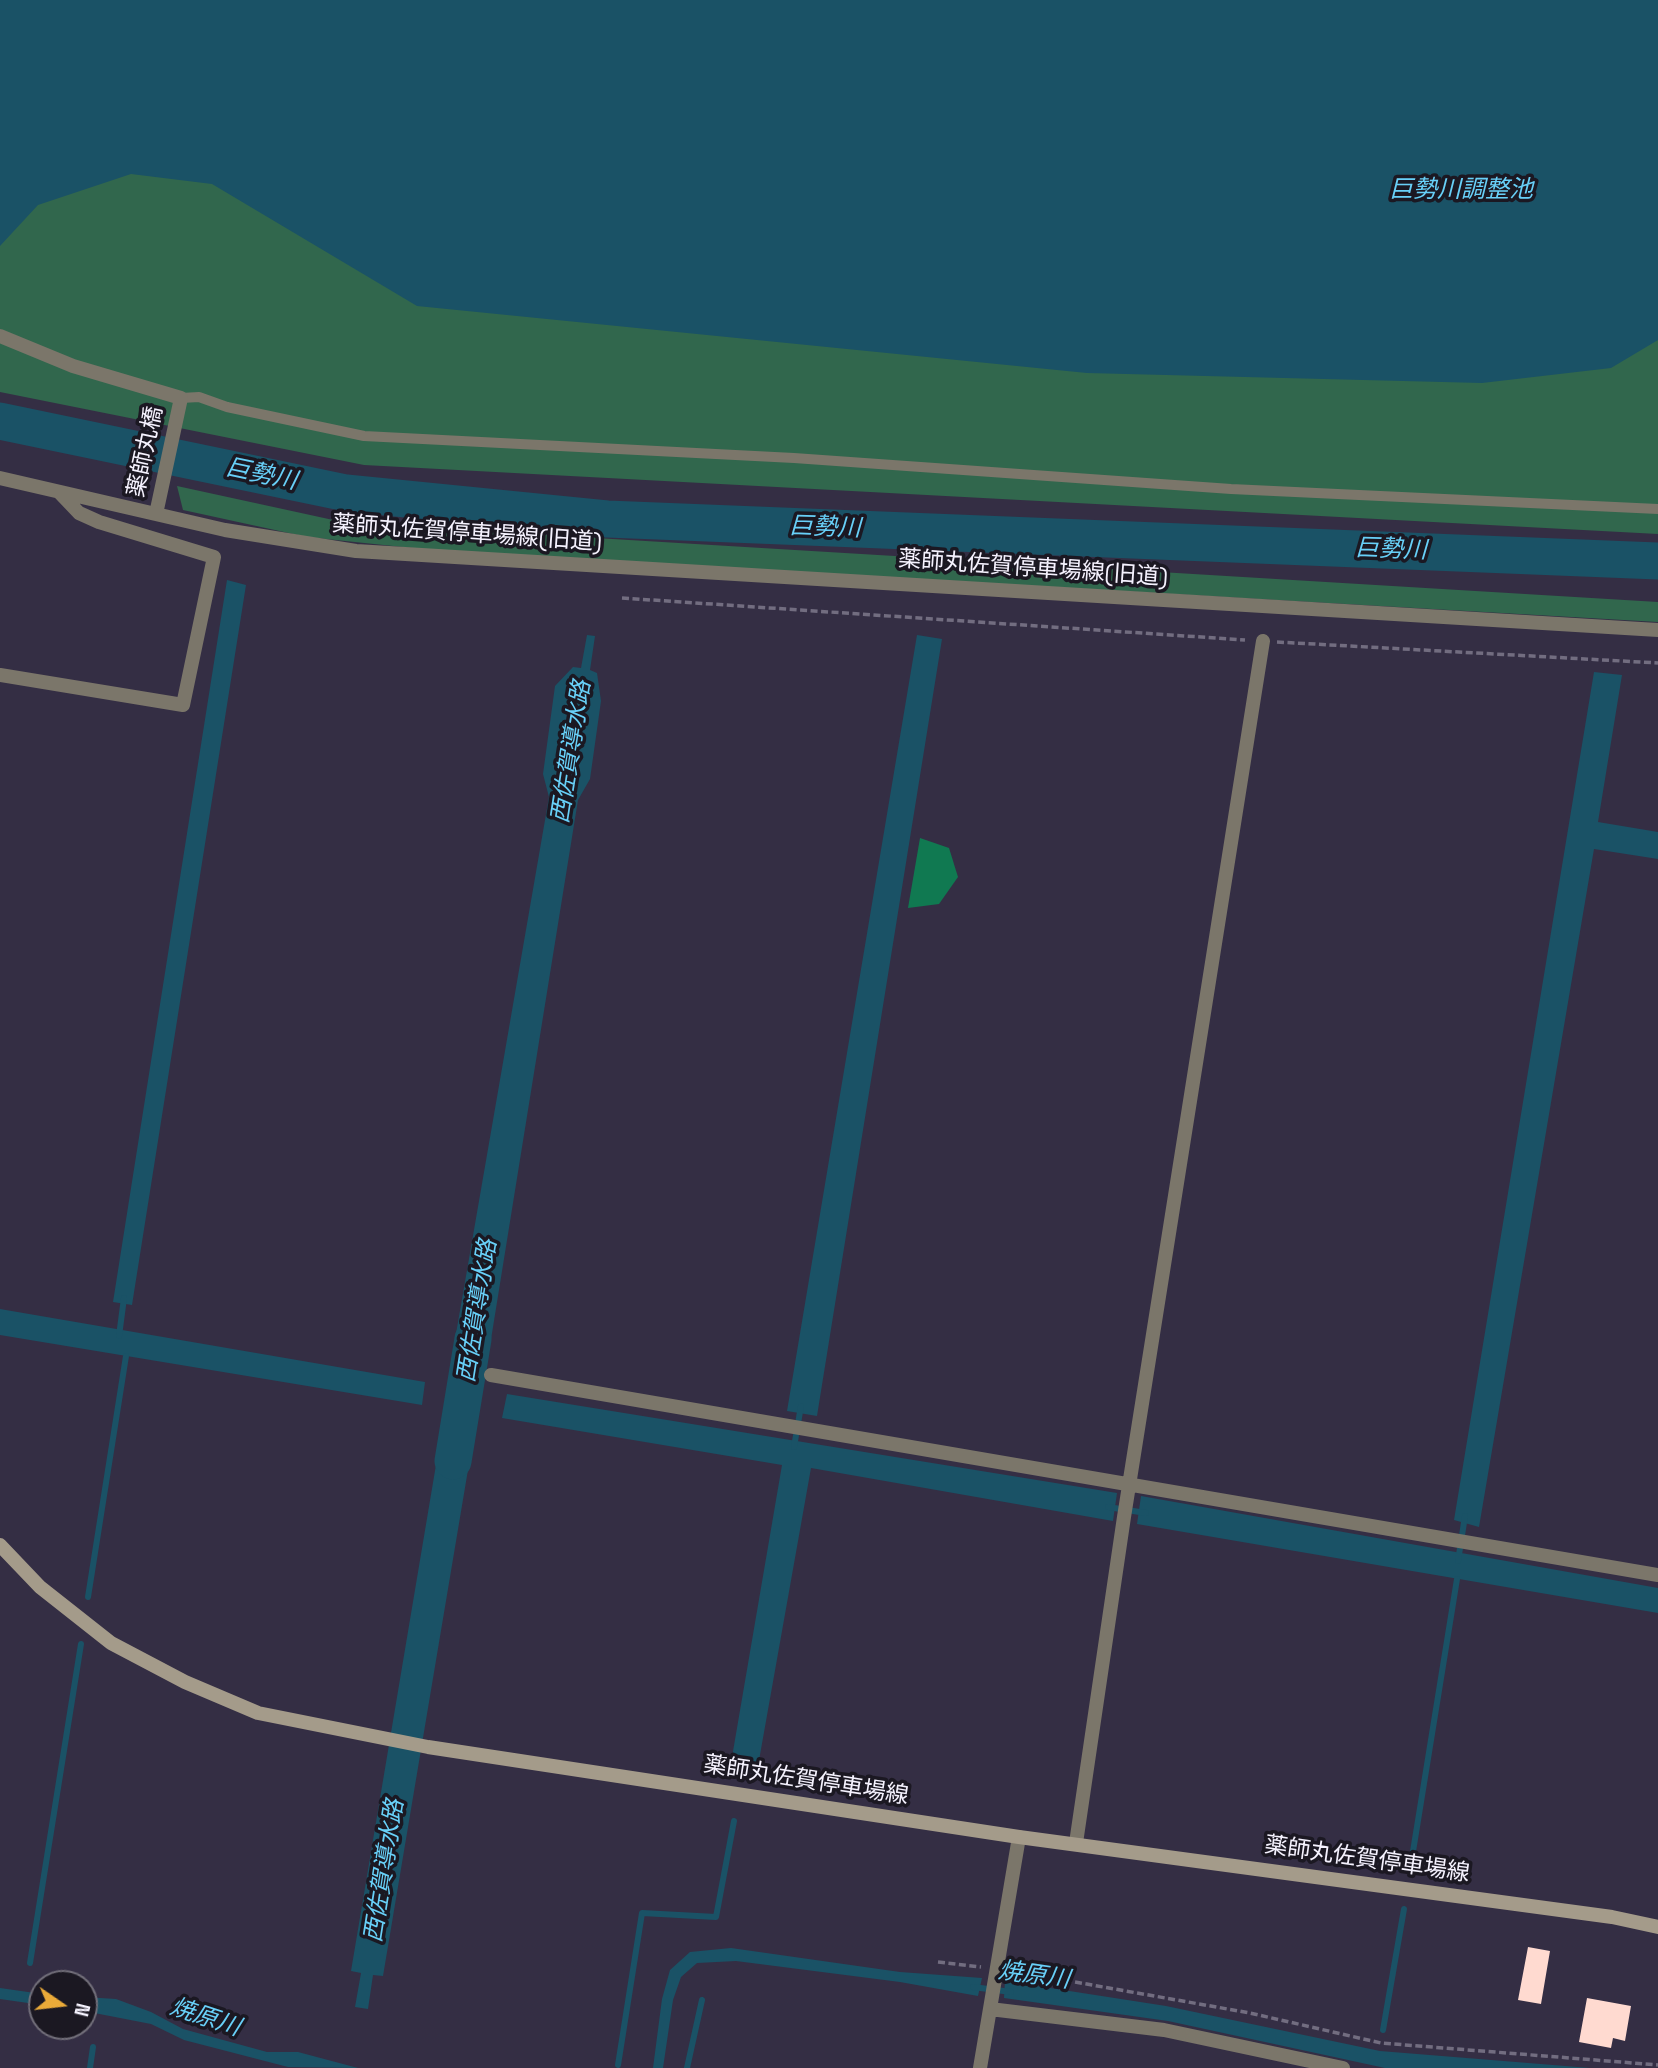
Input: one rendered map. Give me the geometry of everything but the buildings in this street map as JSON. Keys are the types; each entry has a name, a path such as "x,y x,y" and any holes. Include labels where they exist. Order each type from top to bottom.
{"main road":[{"name":"薬師丸佐賀停車場線","path":"0,1545 40,1587 111,1643 185,1682 258,1713 428,1748 1019,1837 1612,1917 1658,1927"}],"street":[{"path":"0,336 73,366 181,398"},
{"name":"薬師丸橋","path":"156,514 181,398"},
{"name":"薬師丸佐賀停車場線(旧道)","path":"0,478 156,514 311,545 410,556 1658,630"},
{"path":"0,675 183,705 214,556 99,522 79,513 59,492"},
{"path":"1076,1843 1124,1517 1263,641"},
{"path":"491,1375 1658,1575"},
{"path":"980,2068 1019,1837"},
{"path":"990,2010 1164,2030 1343,2068"}],"lane":[{"path":"181,398 199,397 227,407 364,436 794,458 1231,489 1658,509"}],"path":[{"path":"622,598 1263,641 1658,663"},
{"path":"938,1962 997,1968 1250,2012 1381,2043 1658,2065"}],"green space":[{"path":"0,0 1658,0 1658,534 364,465 0,392"},
{"path":"177,486 347,523 1658,602 1658,622 460,553 307,537 183,510"},
{"path":"920,838 949,848 958,877 939,904 908,908"}],"water":[{"name":"巨勢川調整池","path":"0,0 1658,0 1658,340 1611,368 1482,383 1087,373 417,306 212,184 131,174 38,205 0,246"},
{"path":"227,580 246,585 132,1305 113,1302"},
{"path":"587,635 595,636 590,670 597,673 601,701 590,779 578,800 488,1358 476,1356 470,1389 459,1387 463,1354 453,1351 549,797 543,774 555,686 573,667 581,668"},
{"path":"917,635 942,639 817,1416 787,1411"},
{"path":"1594,672 1622,675 1598,822 1658,832 1658,859 1594,849 1479,1527 1454,1520"},
{"path":"0,1309 425,1382 422,1405 0,1335"},
{"path":"507,1394 1117,1493 1113,1521 811,1468 758,1766 731,1763 782,1465 502,1418"},
{"path":"457,1410 467,1412 462,1444 472,1446 383,1976 373,1975 368,2009 355,2007 361,1973 351,1971 440,1441 451,1442"},
{"path":"1141,1496 1658,1588 1658,1613 1137,1524"},
{"path":"731,1948 900,1972 982,1978 978,1996 900,1982 736,1961 697,1963 681,1977 673,2000 663,2068 653,2068 662,1999 670,1970 690,1952"},
{"path":"1005,1981 1166,2006 1380,2051 1590,2068 1385,2068 1168,2021 1004,1998"},
{"path":"0,1988 28,1992 28,2003 0,1999"},
{"path":"98,1998 116,1999 151,2012 183,2029 267,2052 298,2052 358,2068 288,2067 184,2040 151,2024 98,2014"}],"waterway":[{"name":"巨勢川","path":"0,421 346,493 607,519 1658,561"},
{"path":"119,1336 124,1298"},
{"name":"西佐賀導水路","path":"453,1461 473,1339"},
{"path":"88,1597 126,1356"},
{"path":"794,1447 801,1406"},
{"path":"1108,1507 1146,1513"},
{"path":"1458,1561 1465,1516"},
{"path":"1410,1870 1457,1579"},
{"path":"30,1963 81,1644"},
{"path":"618,2065 642,1913 716,1917 734,1821"},
{"path":"1383,2030 1404,1909"},
{"name":"焼原川","path":"973,1987 1011,1992"},
{"path":"687,2068 702,2000"},
{"path":"90,2068 93,2047"}]}
